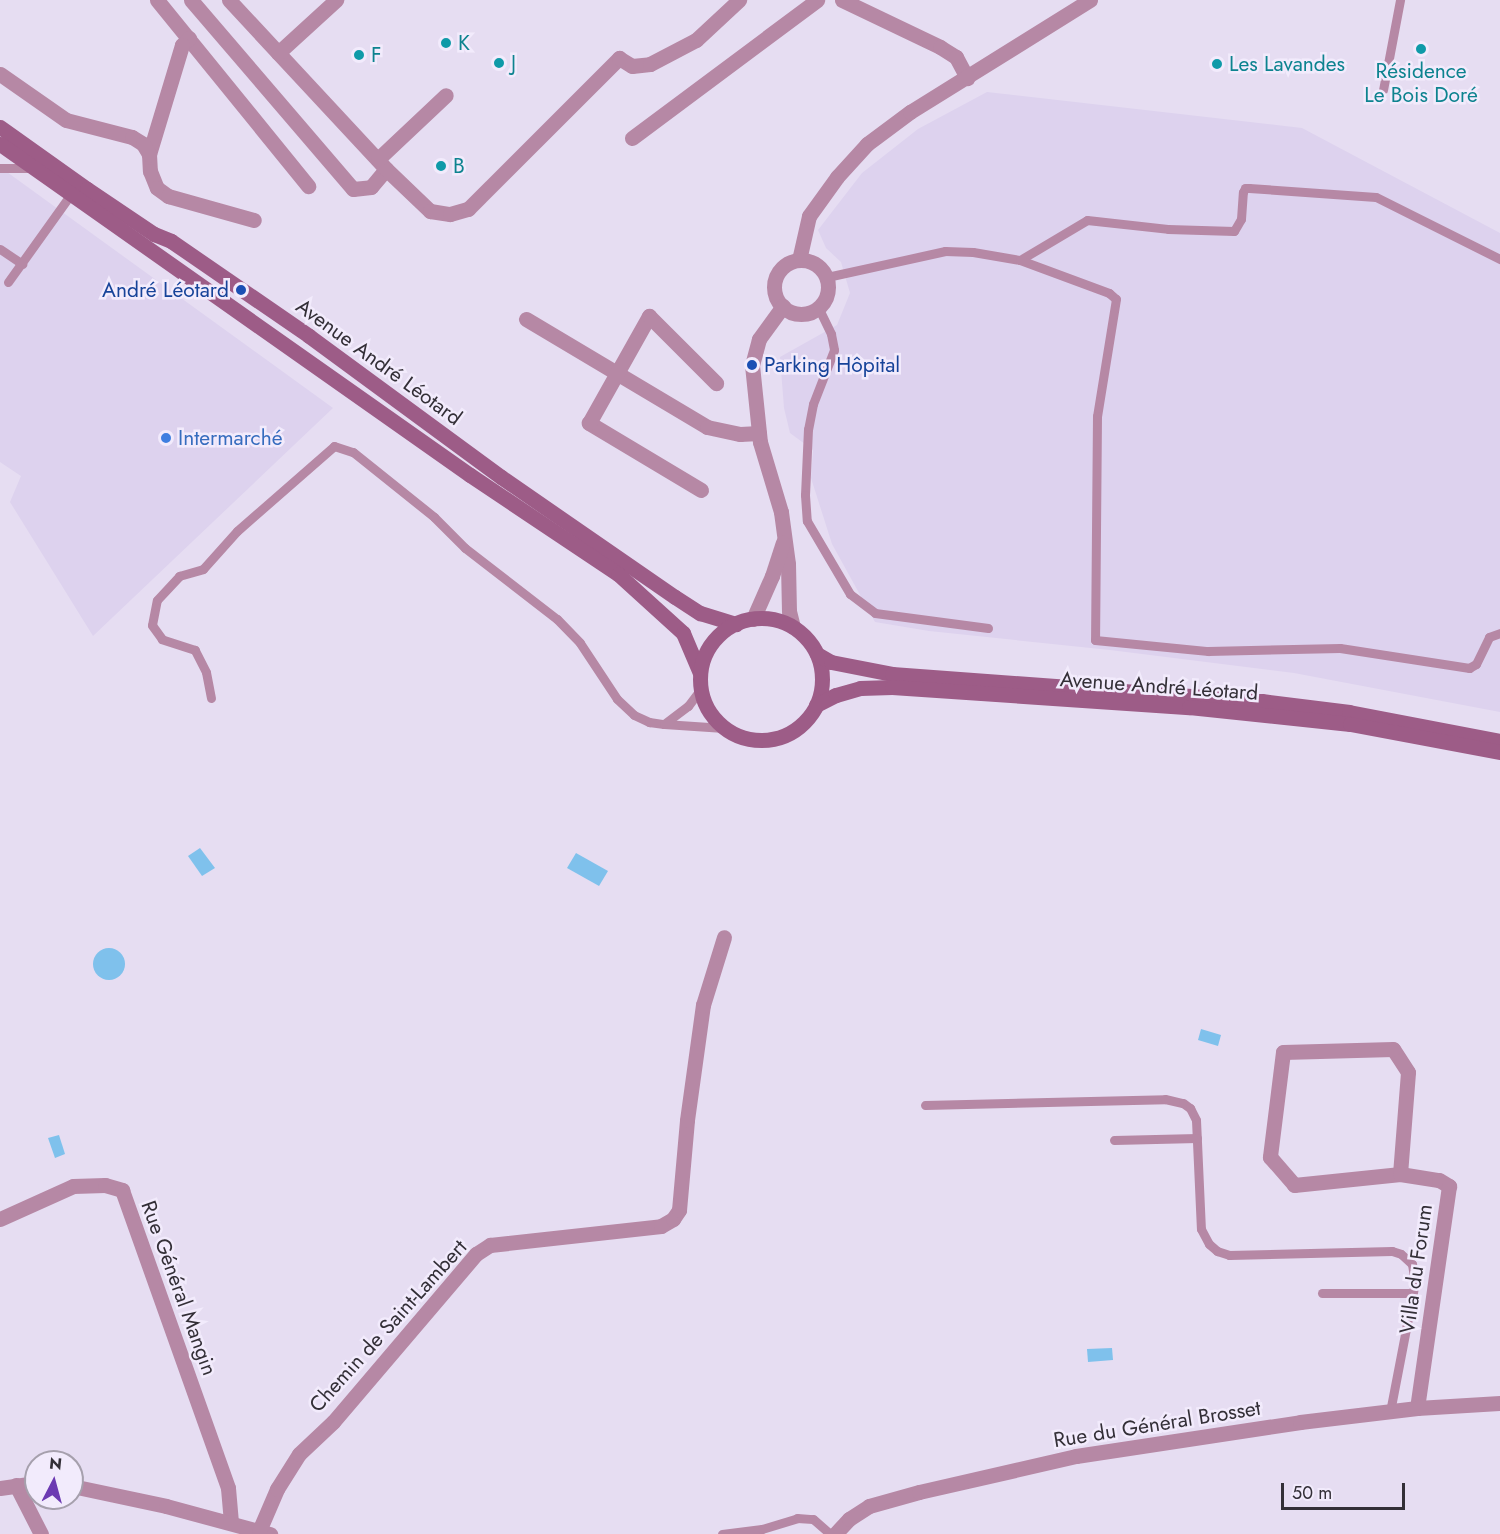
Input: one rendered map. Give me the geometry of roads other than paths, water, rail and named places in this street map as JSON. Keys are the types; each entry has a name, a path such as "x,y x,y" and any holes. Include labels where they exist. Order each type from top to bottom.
{"main road":[{"name":"Avenue André Léotard","path":"0,127 87,189 154,234 171,241 309,336 501,477 675,597 700,613 736,624"},
{"name":"Avenue André Léotard","path":"0,144 470,475 618,574 683,633 700,673"},
{"path":"767,618 793,627 807,639 817,654 822,680 816,705 800,726 776,738 748,739 724,728 709,711 701,689 700,673 712,643 736,624 753,619 767,618"},
{"name":"Avenue André Léotard","path":"817,654 831,662 892,674 1262,700 1349,712 1500,741"},
{"name":"Avenue André Léotard","path":"816,705 836,695 861,688 892,687 1189,707 1350,724 1500,753"}],"street":[{"path":"157,0 308,186"},
{"path":"191,0 353,189 371,187 382,164 446,95"},
{"path":"229,0 429,211 450,214 468,209 619,58 632,66 650,64 696,40 739,0"},
{"path":"278,53 336,0"},
{"path":"632,138 817,0"},
{"path":"842,0 940,47 956,57 967,78"},
{"path":"798,260 809,216 837,177 867,144 910,112 1090,0"},
{"path":"189,38 182,45 149,154 150,171 157,188 168,196 254,220"},
{"path":"0,74 66,120 132,137 143,144 149,154"},
{"path":"798,260 815,263 827,277 827,296 818,307 806,313 797,313 783,306 777,298 775,281 783,266 798,260"},
{"path":"783,306 759,339 752,365 759,434 781,512 785,537 789,611 793,627"},
{"path":"701,490 589,423 649,316 716,383"},
{"path":"526,319 707,427 740,434 759,434"},
{"path":"753,619 772,576 785,537"},
{"name":"Chemin de Saint-Lambert","path":"264,1533 277,1489 300,1454 333,1422 476,1254 490,1245 524,1239 661,1226 673,1220 679,1210 687,1120 703,1005 723,937"},
{"name":"Villa du Forum","path":"1400,1174 1408,1071 1393,1049 1283,1052 1270,1157 1294,1185 1400,1174 1439,1180 1449,1186 1417,1408"},
{"name":"Rue Général Mangin","path":"0,1219 74,1186 105,1185 122,1190 228,1488 231,1523"},
{"name":"Rue du Général Brosset","path":"835,1534 849,1519 869,1506 1076,1456 1417,1408 1500,1403"},
{"path":"0,1488 24,1484"},
{"path":"16,1485 41,1534"},
{"path":"84,1488 128,1497 264,1533"}],"lane":[{"path":"1383,90 1400,0"},
{"path":"0,168 33,168"},
{"path":"1020,260 1087,220 1168,229 1234,231 1241,219 1245,188 1376,197 1500,259"},
{"path":"8,282 71,194 87,189"},
{"path":"1,248 22,264"},
{"path":"827,277 945,251 973,252 1020,260 1109,294 1116,299 1097,416 1095,640 1208,651 1340,648 1469,668 1476,664 1489,637 1500,633"},
{"path":"818,307 831,334 834,350 813,404 808,429 805,495 807,521 850,594 868,609 882,616 988,628"},
{"path":"211,698 206,672 195,650 162,639 152,625 157,600 179,576 203,569 237,531 334,446 353,453 434,517 465,548 557,619 580,643 617,699 634,715 649,722 724,728"},
{"path":"664,724 688,706 701,689"},
{"path":"925,1105 1175,1099 1190,1108 1197,1138 1201,1229 1209,1244 1217,1251 1229,1255 1392,1251 1401,1254 1412,1264 1415,1282 1390,1412"},
{"path":"1114,1140 1197,1138"},
{"path":"1322,1293 1412,1293"},
{"path":"722,1534 762,1529 797,1518 813,1519 830,1534"}],"water":[{"path":"200,848 215,868 202,876 188,856"},
{"path":"576,853 608,871 599,886 567,868"},
{"path":"109,948 121,952 125,964 121,976 109,980 97,976 93,964 97,952"},
{"path":"1201,1029 1221,1035 1218,1046 1198,1040"},
{"path":"59,1135 65,1154 55,1158 48,1138"},
{"path":"1112,1348 1113,1360 1088,1362 1087,1349"}],"place":[{"name":"K","path":"446,43"},
{"name":"Résidence Le Bois Doré","path":"1421,49"},
{"name":"F","path":"359,55"},
{"name":"J","path":"499,63"},
{"name":"Les Lavandes","path":"1217,64"},
{"name":"B","path":"441,166"},
{"name":"André Léotard","path":"241,290"},
{"name":"Parking Hôpital","path":"752,365"},
{"name":"Intermarché","path":"166,438"}]}
